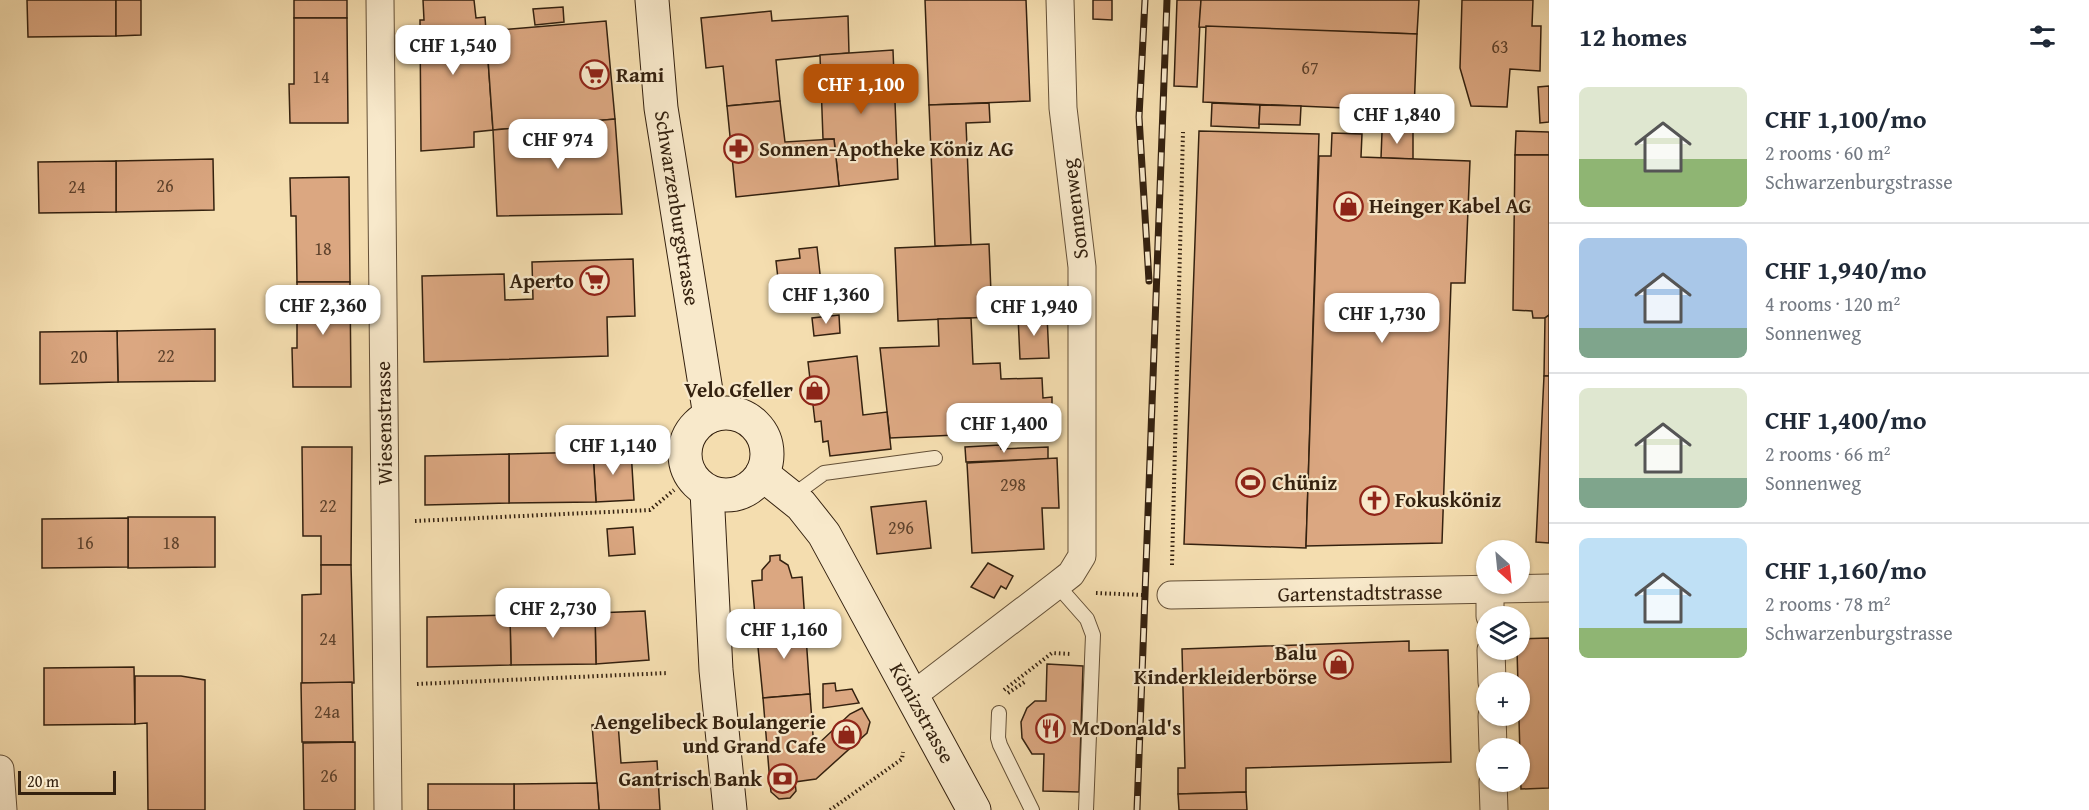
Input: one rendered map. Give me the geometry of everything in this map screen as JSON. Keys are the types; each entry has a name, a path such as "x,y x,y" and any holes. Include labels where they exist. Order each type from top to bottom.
{"main road":[{"name":"Schwarzenburgstrasse","path":"652,0 661,108 710,416"},
{"path":"723,413 736,414 749,420 759,429 765,442 767,455 762,474 747,489 734,494 720,495 699,483 685,463 687,441 698,423 710,416 723,413"},
{"name":"Könizstrasse","path":"762,474 808,512 824,534 974,810"},
{"path":"699,483 730,810"}],"street":[{"name":"Wiesenstrasse","path":"380,0 388,810"},
{"name":"Sonnenweg","path":"912,696 1057,585 1077,565 1084,545 1082,267 1063,108 1060,0"},
{"name":"Gartenstadtstrasse","path":"1162,595 1490,604 1549,588"},
{"path":"0,769 3,810"},
{"path":"1493,792 1494,810"}],"lane":[{"path":"791,496 824,473 935,458"},
{"path":"1057,585 1087,619 1093,635 1086,810"},
{"path":"999,713 1000,745 1032,810"}],"path":[{"path":"1057,585 1103,595 1162,595 1183,132"},
{"path":"385,522 650,510 699,483"},
{"path":"1001,693 1052,653 1071,654"},
{"path":"386,685 668,673"},
{"path":"1016,690 1026,681"},
{"path":"830,810 902,759 904,748"}],"building":[{"path":"27,0 116,0 116,36 28,37"},
{"path":"116,0 141,0 141,35 116,36"},
{"path":"294,0 347,0 347,18 294,18"},
{"path":"423,0 474,0 476,18 485,17 493,130 474,132 474,147 421,151 420,20 424,20"},
{"path":"925,0 1026,0 1030,101 929,105"},
{"path":"1093,0 1112,0 1112,20 1093,19"},
{"path":"1177,0 1201,0 1197,87 1174,86"},
{"path":"1201,0 1419,0 1417,34 1199,27"},
{"path":"1462,0 1533,0 1532,26 1541,26 1540,71 1510,69 1507,107 1471,106 1460,68"},
{"path":"563,7 564,22 535,25 533,9"},
{"path":"771,11 772,21 848,16 849,53 776,60 780,101 727,106 723,66 706,68 701,18"},
{"path":"294,18 347,18 348,123 290,123 289,84 294,84"},
{"path":"606,21 615,119 493,130 486,31"},
{"path":"1206,26 1417,34 1414,111 1203,102"},
{"path":"893,50 898,179 839,186 834,139 823,139 820,55"},
{"path":"1549,86 1549,122 1540,123 1538,87"},
{"path":"780,101 785,142 834,139 839,186 736,197 727,106"},
{"path":"989,103 990,122 966,123 971,245 935,246 929,105"},
{"path":"1212,103 1260,105 1259,128 1211,126"},
{"path":"1260,105 1301,106 1300,125 1259,124"},
{"path":"615,119 622,214 497,216 493,130"},
{"path":"1199,131 1319,134 1306,548 1184,544"},
{"path":"1516,131 1549,132 1549,155 1515,155"},
{"path":"1382,132 1413,132 1413,159 1381,158"},
{"path":"1332,133 1362,134 1361,157 1470,161 1465,283 1451,283 1442,543 1306,546 1319,156 1331,156"},
{"path":"1515,155 1549,155 1549,315 1545,318 1533,318 1532,311 1513,310"},
{"path":"213,159 214,210 116,212 116,161"},
{"path":"116,161 116,212 39,213 38,162"},
{"path":"349,177 350,282 297,282 296,216 291,216 290,178"},
{"path":"989,244 992,317 898,321 895,248"},
{"path":"817,247 823,301 797,306 797,304 781,305 776,261 800,258 799,249"},
{"path":"633,259 635,316 607,317 608,356 424,362 422,276 504,274 505,300 533,299 532,262"},
{"path":"297,282 350,282 351,387 293,387 292,348 297,348"},
{"path":"1046,290 1047,315 992,317 991,293"},
{"path":"1046,290 1063,290 1064,314 1047,315"},
{"path":"839,315 840,333 814,336 812,318"},
{"path":"1047,315 1049,358 1020,359 1018,316"},
{"path":"1549,315 1549,376 1544,376 1545,318"},
{"path":"971,318 973,364 1000,363 1001,379 1042,378 1043,398 1052,397 1052,411 1043,412 1044,431 890,438 880,348 939,346 938,319"},
{"path":"215,329 215,381 118,382 117,331"},
{"path":"117,331 118,382 40,384 40,332"},
{"path":"857,356 863,415 887,412 891,449 830,456 828,441 823,442 821,421 815,422 808,362"},
{"path":"1544,376 1549,376 1549,543 1536,542"},
{"path":"1000,445 1001,449 1048,447 1048,459 966,462 965,447"},
{"path":"302,447 352,447 351,565 321,565 321,536 303,536"},
{"path":"631,450 634,500 596,502 593,452"},
{"path":"593,452 596,502 509,503 509,454"},
{"path":"509,454 509,503 425,505 425,456"},
{"path":"1057,458 1059,508 1042,508 1044,549 972,553 967,463"},
{"path":"926,501 931,548 877,554 871,507"},
{"path":"128,517 215,517 215,567 128,568"},
{"path":"128,518 128,567 42,568 42,519"},
{"path":"633,527 635,554 609,556 607,529"},
{"path":"780,555 780,560 788,565 792,578 802,577 805,622 756,627 752,581 762,580 762,570 770,561 770,556"},
{"path":"988,563 1013,576 1006,589 1001,586 994,598 971,587"},
{"path":"321,565 351,565 354,683 302,683 302,595 321,594"},
{"path":"645,611 649,660 596,664 595,613"},
{"path":"595,613 596,664 511,665 510,615"},
{"path":"510,615 511,665 427,667 427,617"},
{"path":"805,622 810,694 763,698 756,627"},
{"path":"1549,638 1549,788 1530,789 1530,738 1520,738 1519,726 1530,726 1530,672 1518,672 1517,660 1530,660 1530,639"},
{"path":"1409,641 1409,651 1448,650 1451,762 1246,768 1246,792 1178,794 1178,768 1185,768 1182,649"},
{"name":"McDonald's","path":"1047,664 1083,666 1079,792 1043,791 1044,754 1032,754 1022,738 1021,722 1027,708 1035,701 1046,701"},
{"path":"134,667 135,724 44,725 44,668"},
{"path":"135,676 181,676 205,680 205,810 148,810 147,723 135,724"},
{"path":"352,682 353,742 302,742 301,683"},
{"path":"835,683 836,691 852,689 859,703 823,708 823,684"},
{"path":"810,694 814,749 817,750 818,744 850,714 862,708 870,722 867,733 816,779 795,782 796,791 790,798 779,799 771,792 763,698"},
{"path":"618,723 621,763 657,761 660,810 599,810 592,725"},
{"path":"355,742 355,810 304,810 303,743"},
{"path":"597,783 599,810 514,810 514,784"},
{"path":"428,784 514,784 514,810 428,810"},
{"path":"1246,792 1247,810 1179,810 1178,794"}],"railway":[{"path":"1145,0 1139,117 1149,281"},
{"path":"1137,810 1167,0"}],"place":[{"name":"Rami","path":"595,75"},
{"name":"Sonnen-Apotheke Köniz AG","path":"738,149"},
{"name":"Heinger Kabel AG","path":"1348,206"},
{"name":"Aperto","path":"595,281"},
{"name":"Velo Gfeller","path":"814,390"},
{"name":"Chüniz","path":"1251,483"},
{"name":"Fokusköniz","path":"1374,500"},
{"name":"Balu Kinderkleiderbörse","path":"1338,665"},
{"name":"McDonald's","path":"1051,728"},
{"name":"Aengelibeck Boulangerie und Grand Cafe","path":"847,734"},
{"name":"Gantrisch Bank","path":"783,779"}]}
